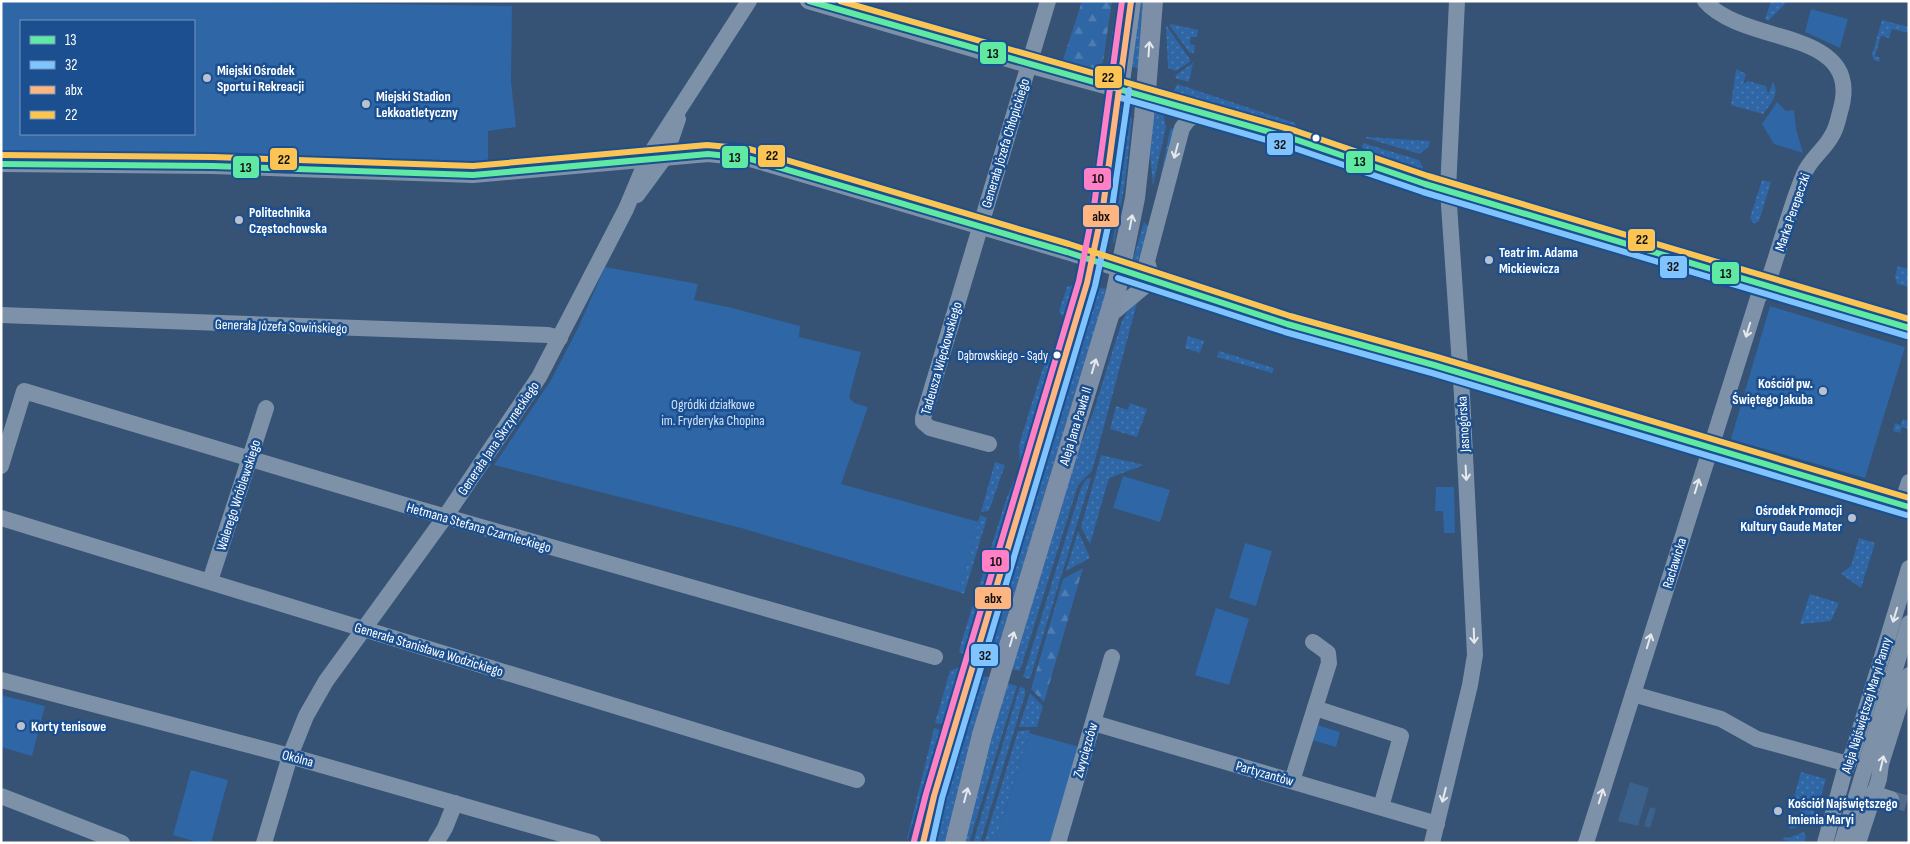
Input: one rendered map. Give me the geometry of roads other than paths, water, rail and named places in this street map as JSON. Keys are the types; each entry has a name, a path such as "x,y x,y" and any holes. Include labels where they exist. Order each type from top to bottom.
{"main road":[{"path":"923,843 934,796 1092,260 1104,207 1131,1"},
{"name":"Aleja Jana Pawła II","path":"955,843 982,736 1110,315 1135,198 1146,96 1153,1"}],"street":[{"path":"684,100 748,1"},
{"path":"808,1 1294,139 1448,190 1909,328"},
{"name":"Generała Józefa Chłopickiego","path":"979,227 1048,1"},
{"name":"Jasnogórska","path":"1432,843 1470,685 1475,655 1448,190 1457,1"},
{"name":"Marka Perepeczki","path":"1705,1 1722,16 1820,50 1838,68 1844,90 1843,102 1831,138 1804,173 1767,285"},
{"name":"Generała Jana Skrzyneckiego","path":"626,209 665,157 684,100"},
{"name":"Generała Jana Skrzyneckiego","path":"264,843 290,756 306,716 326,681 444,517 539,377 626,209 647,159 684,100"},
{"path":"1152,280 1147,261 1182,128 1188,120 1201,112"},
{"path":"1,164 213,166 472,175 708,154 747,158 1092,260 1287,324 1460,372 1711,449 1907,494"},
{"name":"Tadeusza Więckowskiego","path":"979,227 922,418 923,422 930,428 989,444"},
{"path":"1110,315 1152,280"},
{"name":"Racławicka","path":"1586,843 1758,298 1767,285"},
{"name":"Generała Józefa Sowińskiego","path":"1,315 548,334 560,338"},
{"name":"Hetmana Stefana Czarnieckiego","path":"1,466 24,391 444,517 935,657"},
{"name":"Walerego Wróblewskiego","path":"210,581 266,408"},
{"name":"Generała Stanisława Wodzickiego","path":"1,518 857,780"},
{"name":"Aleja Najświętszej Maryi Panny","path":"1858,843 1858,802 1848,764 1909,568"},
{"path":"1842,843 1858,802 1909,623"},
{"path":"1292,780 1316,708 1330,656 1313,642"},
{"name":"Zwycięzców","path":"1058,843 1112,657"},
{"name":"Aleja Najświętszej Maryi Panny","path":"1825,843 1858,802 1909,675"},
{"name":"Okólna","path":"1,680 290,756 593,843"},
{"path":"1633,694 1721,719 1757,739 1848,764"},
{"path":"1316,708 1401,736 1382,807"},
{"name":"Partyzantów","path":"1094,724 1292,780 1436,824"},
{"path":"1,796 122,843"},
{"path":"1858,802 1891,799"},
{"path":"436,843 445,828 455,803"}],"tunnel":[{"path":"1891,799 1909,804"}],"place":[{"name":"Miejski Ośrodek Sportu i Rekreacji","path":"207,78"},
{"name":"Miejski Stadion Lekkoatletyczny","path":"366,104"},
{"name":"Politechnika Częstochowska","path":"239,220"},
{"name":"Teatr im. Adama Mickiewicza","path":"1489,260"},
{"name":"Dąbrowskiego - Sądy","path":"1057,355"},
{"name":"Kościół pw. Świętego Jakuba","path":"1823,391"},
{"name":"Ośrodek Promocji Kultury Gaude Mater","path":"1852,518"},
{"name":"Korty tenisowe","path":"21,726"},
{"name":"Kościół Najświętszego Imienia Maryi","path":"1778,811"}],"park label":[{"name":"Ogródki działkowe im. Fryderyka Chopina","path":"713,412"}]}
